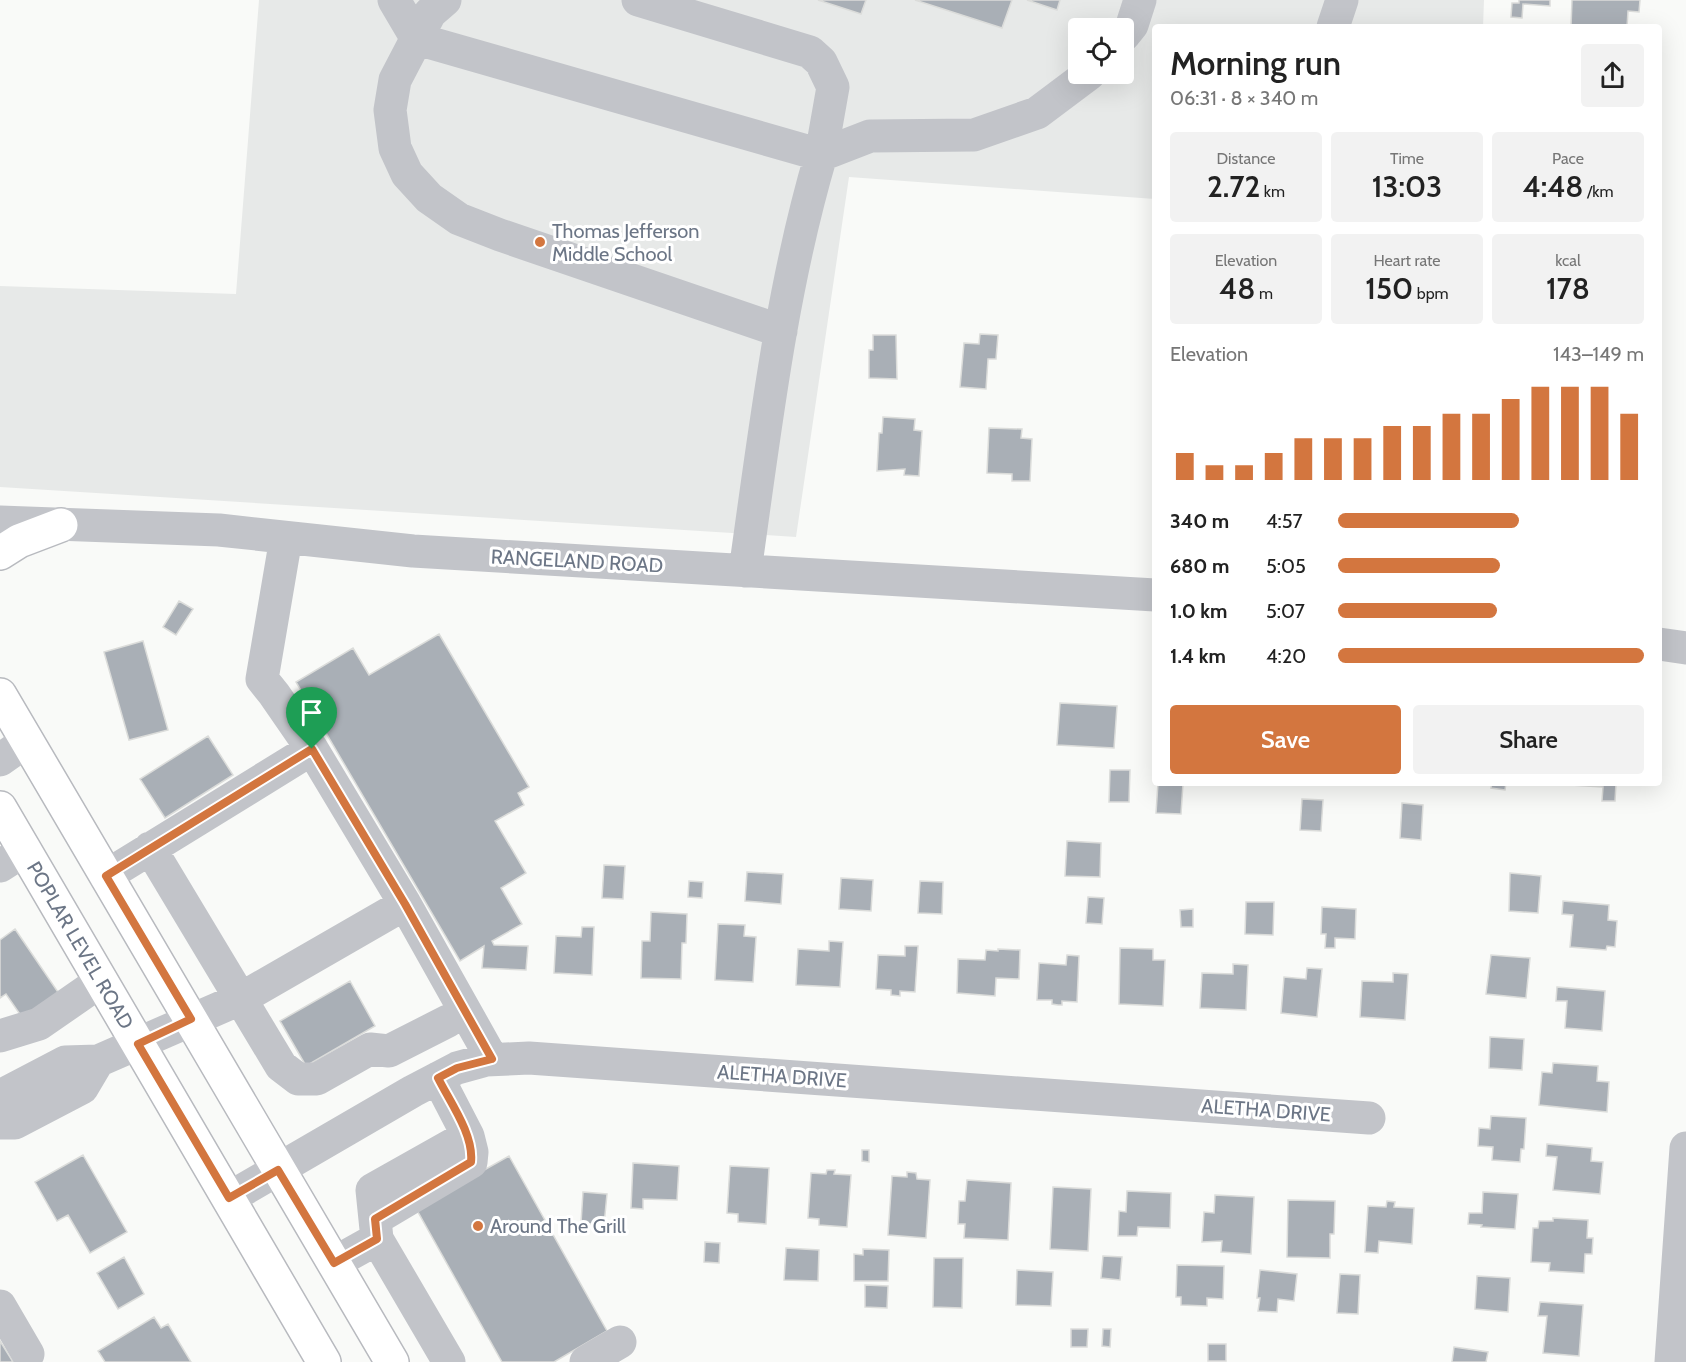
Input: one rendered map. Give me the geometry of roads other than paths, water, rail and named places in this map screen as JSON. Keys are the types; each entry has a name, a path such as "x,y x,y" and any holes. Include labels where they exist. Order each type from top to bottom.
{"main road":[{"path":"0,553 19,541 61,525"},
{"path":"0,695 392,1362"},
{"name":"POPLAR LEVEL ROAD","path":"0,808 13,858 101,981 229,1198 313,1358"}],"street":[{"path":"394,0 417,39 821,155 870,136 974,135 1037,113 1076,84"},
{"path":"445,0 430,13 395,80 390,110 395,148 407,174 429,198 459,219 500,235 781,331"},
{"path":"638,0 810,52 821,62 833,87 821,155 810,194 781,331 744,571"},
{"path":"1334,24 1342,0"},
{"name":"RANGELAND ROAD","path":"0,522 219,530 414,551 1152,595"},
{"path":"286,538 262,679 312,749 405,904 492,1059"},
{"path":"1662,644 1686,648"},
{"path":"0,760 27,741"},
{"path":"106,876 312,749"},
{"path":"150,848 281,1066 298,1079 317,1079 370,1049 389,1051 448,1021"},
{"path":"0,1096 65,1062 98,1061 240,999 405,904"},
{"path":"0,1036 39,1024 101,981"},
{"path":"389,1051 425,1084 468,1136 372,1190 376,1229 448,1362"},
{"name":"ALETHA DRIVE","path":"229,1198 425,1084 457,1068 492,1059 529,1058 1369,1118"},
{"path":"0,1123 15,1123 82,1088 98,1061"},
{"path":"1671,1362 1686,1148"},
{"path":"334,1263 376,1229"},
{"path":"0,1306 28,1354"},
{"path":"586,1362 620,1342"}],"place":[{"name":"Thomas Jefferson Middle School","path":"540,242"},
{"name":"Around The Grill","path":"478,1226"}]}
